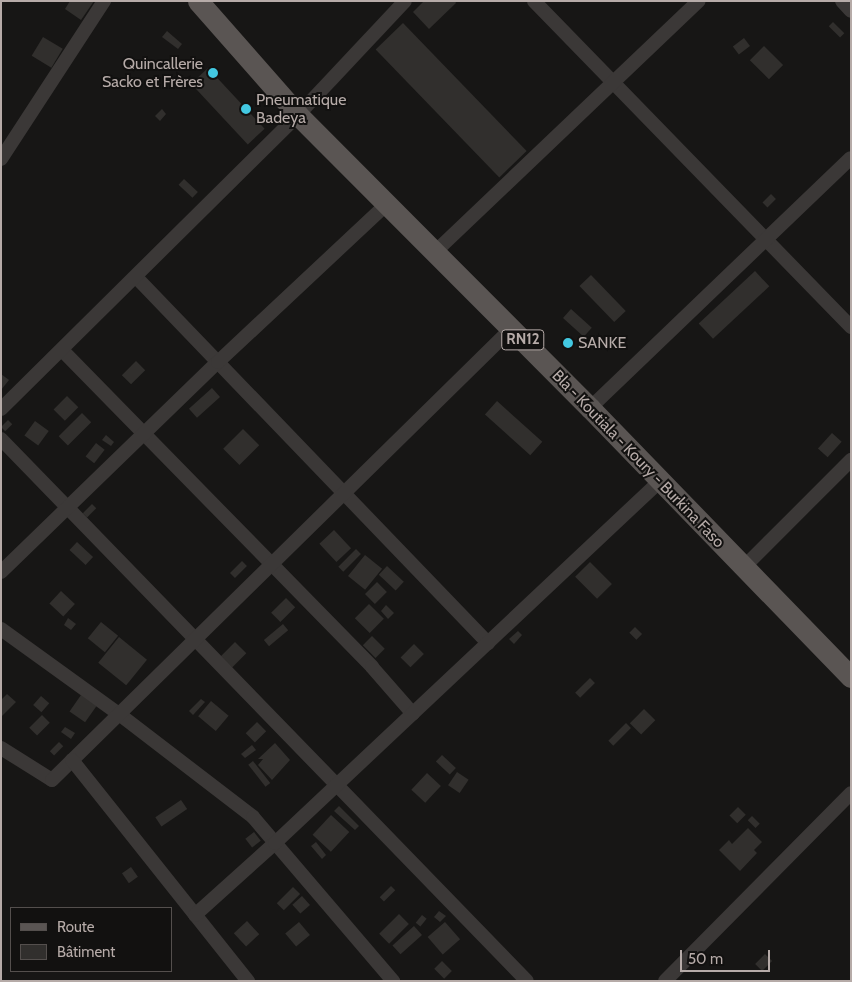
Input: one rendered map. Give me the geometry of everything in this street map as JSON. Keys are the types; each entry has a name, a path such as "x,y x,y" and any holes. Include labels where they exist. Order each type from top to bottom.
{"main road":[{"name":"Bla - Koutiala - Koury - Burkina Faso","path":"198,1 298,114 590,408 743,568 851,677"}],"street":[{"path":"1,159 104,1"},
{"path":"1,409 298,114 405,1"},
{"path":"534,1 851,327"},
{"path":"435,252 699,1"},
{"path":"842,1 851,11"},
{"path":"590,408 851,158"},
{"path":"1,572 143,433 387,204"},
{"path":"136,277 488,644"},
{"path":"1,748 52,780 511,328"},
{"path":"62,350 372,667 413,714"},
{"path":"1,439 527,981"},
{"path":"743,568 851,460"},
{"path":"195,915 275,844 660,481"},
{"path":"1,629 119,714 253,817 393,981"},
{"path":"72,760 248,981"},
{"path":"665,981 851,793"}],"building":[{"path":"70,1 94,1 81,20 65,9"},
{"path":"424,1 455,1 456,3 429,29 413,12"},
{"path":"833,22 844,33 840,38 829,26"},
{"path":"403,23 527,151 499,177 376,49"},
{"path":"167,31 182,44 178,49 162,37"},
{"path":"43,37 63,49 51,68 32,56"},
{"path":"744,38 750,46 739,54 733,46"},
{"path":"764,46 783,65 769,79 750,60"},
{"path":"208,68 265,129 248,144 191,84"},
{"path":"162,109 166,114 160,121 155,116"},
{"path":"184,179 198,192 192,198 179,185"},
{"path":"771,194 776,199 767,207 763,202"},
{"path":"755,271 769,286 713,339 699,324"},
{"path":"591,275 626,311 614,322 579,286"},
{"path":"571,309 592,328 584,337 563,318"},
{"path":"136,361 145,370 131,384 122,375"},
{"path":"1,374 9,380 1,390"},
{"path":"212,388 220,397 197,418 189,409"},
{"path":"67,396 78,407 65,421 54,409"},
{"path":"497,401 542,442 530,455 485,414"},
{"path":"82,413 91,422 68,446 59,436"},
{"path":"8,420 12,424 5,431 1,427"},
{"path":"35,421 49,431 38,446 24,436"},
{"path":"243,429 259,445 239,465 223,449"},
{"path":"832,433 842,442 828,457 818,449"},
{"path":"106,435 114,442 111,446 102,440"},
{"path":"96,443 105,450 94,463 86,456"},
{"path":"92,504 96,508 87,517 83,513"},
{"path":"334,530 351,548 336,562 319,544"},
{"path":"77,542 93,557 86,565 69,550"},
{"path":"356,549 361,554 343,572 338,567"},
{"path":"365,555 382,569 365,590 348,576"},
{"path":"242,561 247,566 235,578 230,573"},
{"path":"590,562 612,584 597,599 575,577"},
{"path":"387,566 404,582 396,590 379,575"},
{"path":"377,582 387,592 375,604 365,594"},
{"path":"61,591 75,604 63,616 49,603"},
{"path":"286,598 295,607 280,622 271,613"},
{"path":"369,604 384,619 370,633 355,618"},
{"path":"386,605 394,613 388,619 381,611"},
{"path":"68,618 76,624 71,630 64,625"},
{"path":"101,622 118,636 105,652 88,638"},
{"path":"283,624 288,630 269,646 264,640"},
{"path":"635,627 642,634 636,640 629,633"},
{"path":"518,631 522,635 514,644 509,639"},
{"path":"372,636 385,649 376,658 363,645"},
{"path":"119,637 147,660 126,685 98,663"},
{"path":"235,642 246,653 232,667 221,656"},
{"path":"414,644 424,654 410,667 401,657"},
{"path":"590,678 595,683 580,698 575,693"},
{"path":"7,694 16,702 1,717 1,700"},
{"path":"81,695 97,706 85,722 70,711"},
{"path":"41,696 49,703 41,712 33,705"},
{"path":"201,699 205,702 193,715 189,711"},
{"path":"211,701 229,716 216,731 198,716"},
{"path":"644,709 655,720 641,734 630,723"},
{"path":"42,715 50,723 37,736 29,728"},
{"path":"257,722 266,731 255,743 246,733"},
{"path":"626,723 631,728 613,746 608,741"},
{"path":"65,727 75,733 71,739 61,732"},
{"path":"59,742 63,746 54,755 50,751"},
{"path":"275,743 290,760 272,780 258,765 263,759 258,759"},
{"path":"252,745 256,750 245,758 241,754"},
{"path":"442,755 456,768 450,775 436,762"},
{"path":"253,761 270,783 266,787 248,765"},
{"path":"457,772 469,780 460,793 448,785"},
{"path":"427,773 441,786 425,803 411,790"},
{"path":"181,800 187,809 161,826 155,817"},
{"path":"339,806 359,826 355,830 334,811"},
{"path":"738,807 746,815 737,823 730,815"},
{"path":"331,815 349,832 331,852 313,835"},
{"path":"752,816 760,824 756,828 748,820"},
{"path":"748,828 762,842 754,850 757,853 740,871 719,850 729,840 732,844"},
{"path":"254,832 261,841 252,847 245,839"},
{"path":"316,842 326,855 322,859 311,846"},
{"path":"131,867 138,877 129,883 122,873"},
{"path":"391,886 395,890 384,902 380,897"},
{"path":"293,887 300,894 284,910 277,903"},
{"path":"302,896 310,905 300,914 292,905"},
{"path":"439,911 446,916 440,922 434,917"},
{"path":"399,914 409,924 389,944 379,934"},
{"path":"422,915 427,919 420,927 416,923"},
{"path":"247,921 259,934 246,946 234,933"},
{"path":"299,922 310,935 296,947 285,934"},
{"path":"445,922 460,939 443,954 428,937"},
{"path":"414,926 422,935 400,954 392,945"},
{"path":"765,954 772,961 762,971 755,964"},
{"path":"442,961 452,971 444,979 434,969"}],"place":[{"name":"Quincallerie Sacko et Frères","path":"213,73"},
{"name":"Pneumatique Badeya","path":"246,109"},
{"name":"SANKE","path":"568,343"}]}
